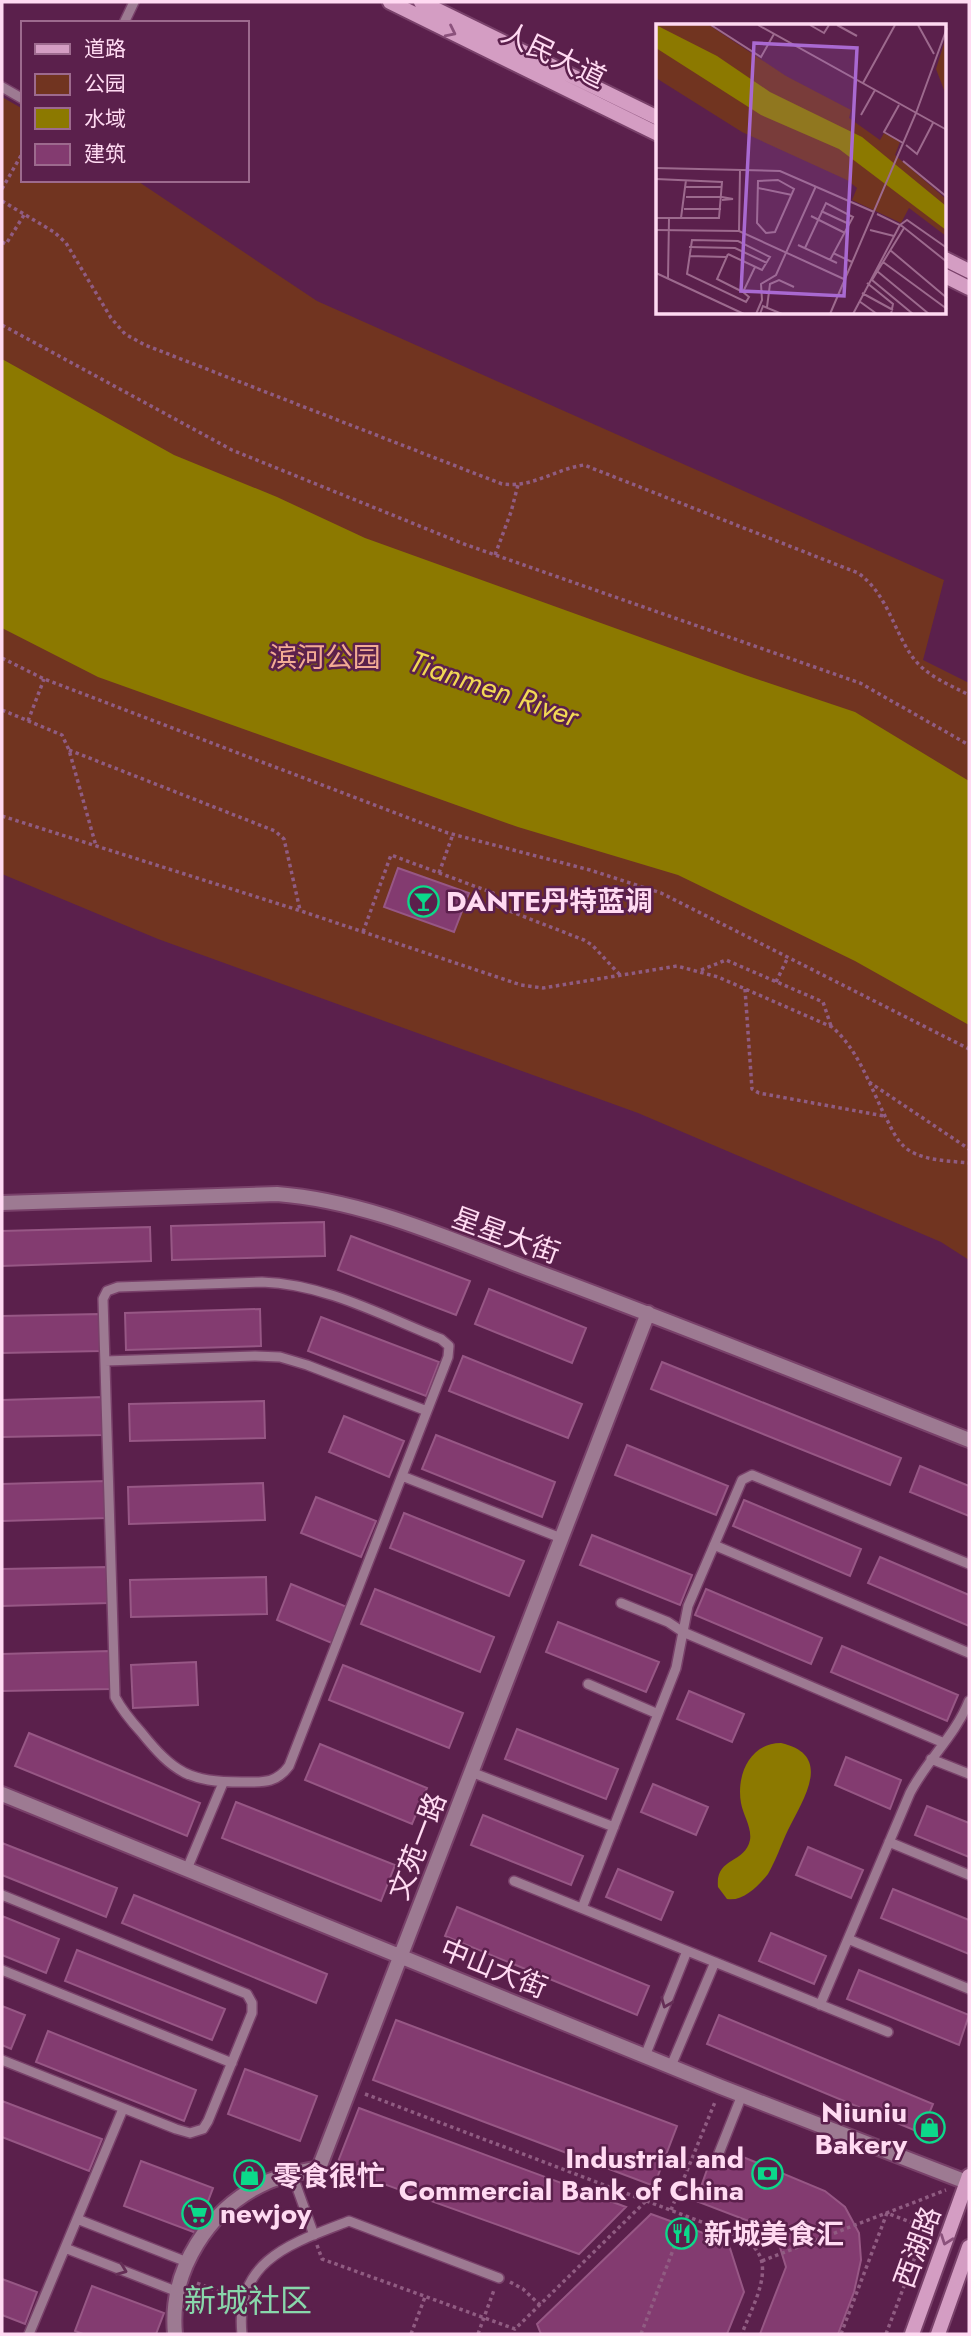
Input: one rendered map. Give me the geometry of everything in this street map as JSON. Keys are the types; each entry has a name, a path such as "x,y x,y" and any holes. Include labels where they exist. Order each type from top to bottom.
{"main road":[{"name":"人民大道","path":"390,2 656,133"},
{"name":"人民大道","path":"421,2 656,117"},
{"path":"946,260 969,271"},
{"path":"946,276 969,288"},
{"name":"西湖路","path":"912,2334 969,2180"},
{"name":"西湖路","path":"938,2334 969,2247"}],"street":[{"name":"星星大街","path":"2,1203 277,1194 367,1209 648,1313 969,1440"},
{"name":"文苑一路","path":"176,2334 175,2314 180,2285 187,2262 207,2229 229,2206 268,2182 319,2168 648,1313"},
{"name":"中山大街","path":"2,1794 721,2087 969,2180"}],"lane":[{"path":"125,21 134,2"},
{"path":"2,88 21,98"},
{"path":"288,1283 315,1289 441,1339 449,1346 448,1357 427,1411 289,1766 282,1776 270,1782 223,1783 201,1780 179,1771 161,1758 115,1697 103,1299 107,1291 118,1287 288,1283"},
{"path":"105,1361 280,1357 427,1411"},
{"path":"582,1908 676,1668 688,1606 742,1480 752,1475 969,1564"},
{"path":"402,1476 561,1538"},
{"path":"714,1545 969,1653"},
{"path":"621,1603 944,1744"},
{"path":"588,1684 658,1713"},
{"path":"820,2005 910,1793 931,1759 962,1720 969,1701"},
{"path":"931,1759 969,1774"},
{"path":"471,1772 614,1827"},
{"path":"187,1869 223,1783"},
{"path":"889,1842 969,1875"},
{"path":"514,1881 888,2032"},
{"path":"2,1895 247,1994 252,2003 252,2012 208,2121 203,2129 190,2133 2,2060"},
{"path":"848,1940 969,1989"},
{"path":"645,2056 687,1951"},
{"path":"671,2066 715,1962"},
{"path":"2,1970 232,2063"},
{"path":"717,2158 742,2095"},
{"path":"29,2334 124,2109"},
{"path":"292,2174 314,2235"},
{"path":"77,2219 187,2262"},
{"path":"242,2334 243,2301 251,2280 270,2258 283,2249 349,2221 499,2278"},
{"path":"65,2248 180,2285"}],"path":[{"path":"2,189 21,156"},
{"path":"2,201 54,232 66,243 111,317 125,334 145,345 502,484 530,484 574,466 584,465 858,573 879,593 916,662 969,695"},
{"path":"2,242 6,244 24,215"},
{"path":"2,325 232,450 495,555 860,683 969,745"},
{"path":"495,555 518,492 518,485"},
{"path":"2,658 44,679 453,834 590,870 661,893 969,1049"},
{"path":"28,721 44,679"},
{"path":"2,710 62,735 69,750 96,846"},
{"path":"69,750 275,831 284,839 301,911"},
{"path":"2,816 301,911 521,985 543,988 677,966 699,971 832,1027 844,1038 897,1140 911,1151 931,1158 969,1163"},
{"path":"439,873 453,834"},
{"path":"363,932 391,855 493,893 489,903 584,940 621,976"},
{"path":"776,982 788,957"},
{"path":"699,971 726,960 823,1002 832,1027"},
{"path":"744,989 752,1089 759,1093 886,1117"},
{"path":"868,1081 969,1149"},
{"path":"349,2087 749,2240 762,2261 761,2283 742,2334"},
{"path":"671,2210 721,2087"},
{"path":"762,2261 969,2180"},
{"path":"887,2213 947,2236"},
{"path":"841,2334 887,2213"},
{"path":"641,2334 686,2216"},
{"path":"886,2334 926,2228"},
{"path":"478,2334 499,2278 523,2289 540,2305"},
{"path":"180,2285 243,2301"},
{"path":"411,2334 425,2297"},
{"path":"515,2329 519,2334"}],"green space":[{"name":"滨河公园","path":"2,97 21,108 21,182 139,182 317,301 944,580 923,660 969,683 969,1260 941,1242 638,1113 158,939 2,874"}],"water":[{"name":"Tianmen River","path":"2,359 174,455 277,497 365,538 855,712 969,781 969,1025 855,961 678,875 518,827 98,677 2,628"},
{"path":"781,1743 797,1749 807,1758 811,1768 806,1793 768,1874 744,1896 727,1899 718,1887 718,1877 725,1865 747,1848 750,1840 750,1830 741,1803 743,1772 753,1755 761,1748"}],"building":[{"path":"398,868 469,893 454,932 384,907"},
{"path":"324,1222 325,1256 172,1260 171,1226"},
{"path":"150,1227 151,1261 2,1266 2,1231"},
{"path":"351,1236 470,1281 456,1315 338,1270"},
{"path":"489,1289 586,1328 572,1363 475,1324"},
{"path":"260,1309 261,1346 126,1350 125,1313"},
{"path":"99,1314 101,1351 2,1353 2,1316"},
{"path":"321,1317 439,1362 426,1396 308,1351"},
{"path":"463,1356 582,1404 568,1438 449,1391"},
{"path":"662,1362 901,1458 890,1485 651,1389"},
{"path":"103,1397 103,1435 2,1437 2,1400"},
{"path":"264,1401 265,1438 130,1441 129,1404"},
{"path":"344,1416 404,1441 389,1477 329,1452"},
{"path":"436,1435 555,1482 542,1517 422,1469"},
{"path":"627,1445 728,1486 716,1515 615,1475"},
{"path":"920,1466 969,1486 969,1516 910,1492"},
{"path":"106,1481 107,1518 2,1521 2,1484"},
{"path":"263,1483 265,1520 129,1524 128,1487"},
{"path":"316,1497 376,1521 361,1557 301,1533"},
{"path":"744,1500 861,1549 850,1576 733,1526"},
{"path":"404,1513 524,1561 509,1596 390,1548"},
{"path":"592,1535 692,1575 680,1605 580,1565"},
{"path":"880,1557 969,1595 969,1626 868,1583"},
{"path":"108,1567 109,1603 2,1606 2,1569"},
{"path":"266,1577 267,1614 131,1617 130,1580"},
{"path":"291,1584 347,1607 334,1644 277,1620"},
{"path":"375,1589 494,1637 480,1672 361,1624"},
{"path":"706,1589 822,1638 811,1664 695,1615"},
{"path":"558,1622 659,1662 646,1692 546,1652"},
{"path":"842,1646 958,1695 947,1721 831,1672"},
{"path":"109,1651 111,1689 2,1691 2,1654"},
{"path":"196,1662 198,1705 133,1708 131,1665"},
{"path":"343,1665 463,1713 449,1748 329,1700"},
{"path":"689,1691 744,1714 732,1742 677,1719"},
{"path":"517,1729 618,1769 606,1799 505,1759"},
{"path":"29,1733 200,1803 187,1836 15,1766"},
{"path":"320,1744 427,1788 412,1824 305,1780"},
{"path":"846,1757 901,1780 890,1809 835,1785"},
{"path":"653,1784 708,1807 696,1835 641,1812"},
{"path":"236,1802 395,1865 381,1901 222,1838"},
{"path":"927,1806 969,1823 969,1857 915,1835"},
{"path":"483,1815 583,1856 571,1885 471,1845"},
{"path":"2,1843 117,1888 106,1917 2,1875"},
{"path":"808,1847 863,1870 851,1898 796,1875"},
{"path":"618,1869 673,1892 661,1920 606,1897"},
{"path":"893,1889 969,1920 969,1954 881,1918"},
{"path":"134,1895 327,1974 316,2003 122,1923"},
{"path":"457,1907 649,1986 637,2015 445,1936"},
{"path":"2,1916 59,1939 46,1973 2,1955"},
{"path":"771,1933 826,1956 814,1984 759,1961"},
{"path":"77,1950 225,2009 212,2040 65,1981"},
{"path":"859,1970 969,2015 959,2045 847,1999"},
{"path":"2,2006 25,2015 11,2049 2,2045"},
{"path":"719,2015 933,2104 921,2133 707,2044"},
{"path":"396,2020 677,2126 654,2186 373,2080"},
{"path":"48,2031 196,2090 184,2121 36,2062"},
{"path":"245,2069 317,2096 300,2141 228,2114"},
{"path":"2,2101 102,2139 89,2171 2,2137"},
{"path":"359,2108 626,2207 579,2254 336,2167"},
{"path":"743,2157 825,2191 845,2207 859,2233 861,2260 854,2292 838,2334 760,2334 786,2267 775,2231 696,2201 709,2164"},
{"path":"141,2161 213,2188 196,2233 124,2206"},
{"path":"651,2214 728,2242 744,2292 727,2334 541,2334 537,2324"},
{"path":"2,2279 37,2292 25,2324 2,2315"},
{"path":"92,2286 164,2313 156,2334 83,2334 75,2331"}],"place":[{"name":"DANTE丹特蓝调","path":"423,901"},
{"name":"Niuniu Bakery","path":"930,2128"},
{"name":"Industrial and Commercial Bank of China","path":"767,2174"},
{"name":"零食很忙","path":"250,2176"},
{"name":"newjoy","path":"197,2213"},
{"name":"新城美食汇","path":"681,2234"}],"district":[{"name":"新城社区","path":"248,2301"}]}
